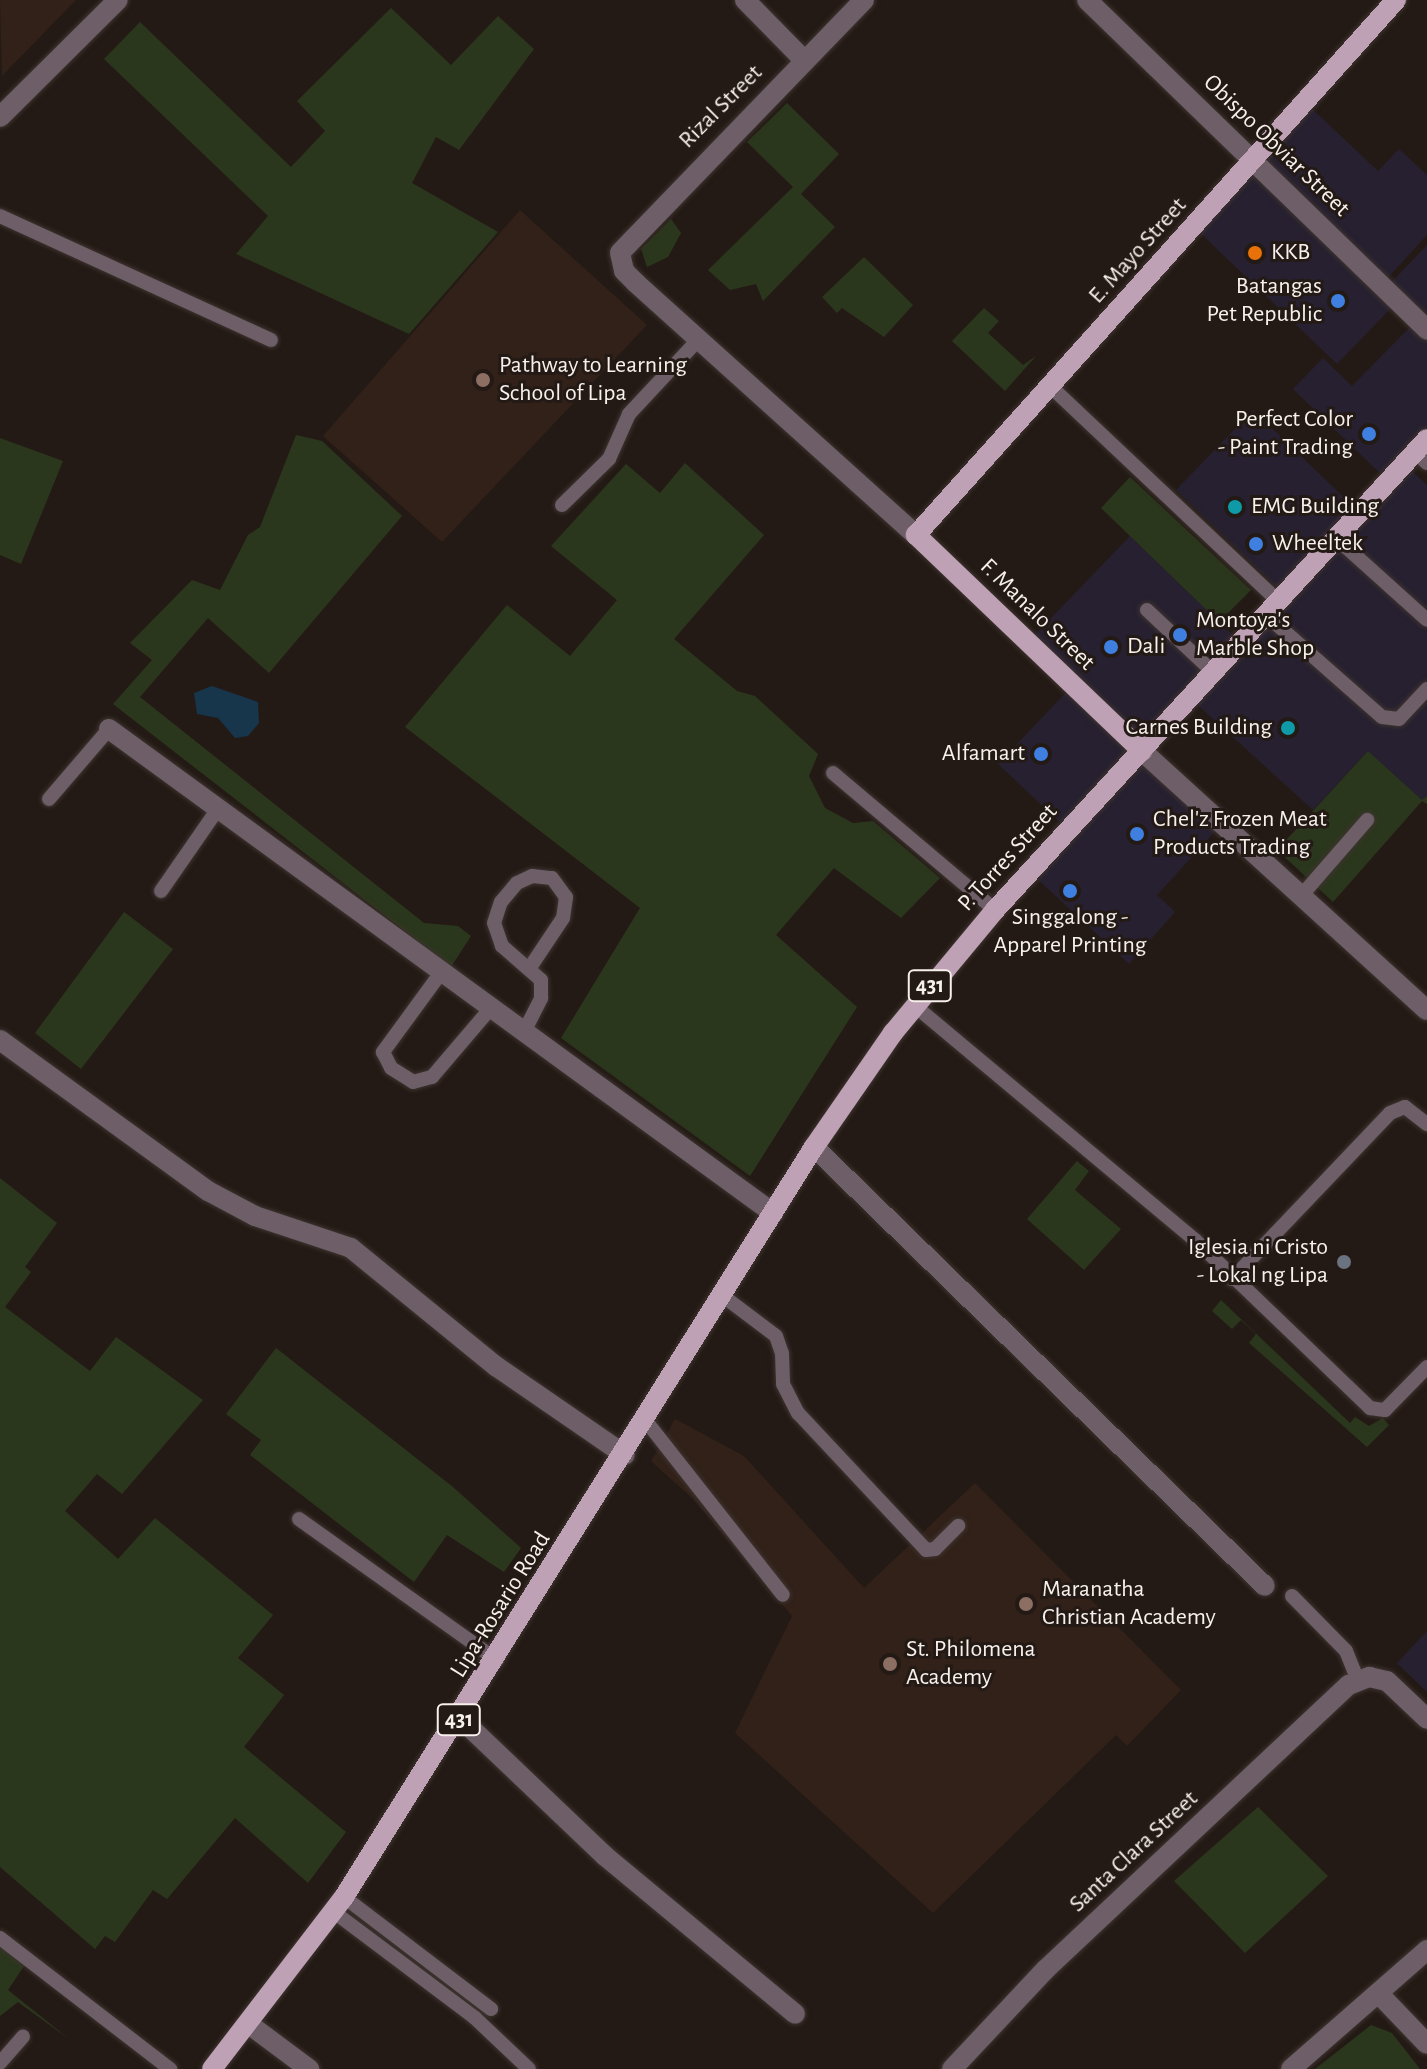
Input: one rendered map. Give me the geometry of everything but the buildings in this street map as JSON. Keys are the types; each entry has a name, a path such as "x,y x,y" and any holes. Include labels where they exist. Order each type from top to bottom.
{"main road":[{"name":"E. Mayo Street","path":"916,535 1255,162 1396,0"},
{"name":"P. Torres Street","path":"686,1358 814,1147 914,1005 995,910 1336,538 1423,452"},
{"name":"F. Manalo Street","path":"916,535 1142,751"},
{"name":"Lipa-Rosario Road","path":"212,2069 250,2025 339,1905 686,1358"}],"street":[{"path":"0,117 118,0"},
{"path":"745,0 804,60"},
{"name":"Rizal Street","path":"620,253 864,0"},
{"name":"Obispo Obviar Street","path":"1087,0 1427,330"},
{"name":"F. Manalo Street","path":"620,253 624,271 916,535"},
{"path":"109,729 440,974 525,1030 773,1213"},
{"name":"F. Manalo Street","path":"1142,751 1427,1010"},
{"path":"0,1040 208,1191 255,1216 351,1248 497,1367 625,1455"},
{"path":"814,1147 1265,1586"},
{"path":"1358,1680 1387,1681 1427,1719"},
{"name":"Santa Clara Street","path":"952,2069 1045,1970 1318,1712 1358,1680"},
{"path":"460,1718 605,1856 795,2014"},
{"path":"1291,2069 1427,1950"},
{"path":"1379,1994 1427,2044"},
{"path":"250,2025 309,2069"}],"lane":[{"path":"0,216 271,340"},
{"path":"562,505 609,459 629,414 698,340"},
{"path":"1050,386 1382,717 1399,719 1427,689"},
{"path":"1336,538 1427,620"},
{"path":"1147,610 1214,673"},
{"path":"49,799 109,729"},
{"path":"833,773 995,910"},
{"path":"161,891 217,810"},
{"path":"1301,896 1367,820"},
{"path":"525,1030 543,988 531,966 502,946 494,923 501,902 517,883 532,876 552,878 566,897 563,918 531,966"},
{"path":"440,974 383,1052 391,1068 413,1082 432,1077 490,1009"},
{"path":"914,1005 1121,1176 1374,1411 1390,1407 1427,1367"},
{"path":"1232,1279 1390,1113 1405,1107 1427,1124"},
{"path":"723,1296 776,1336 782,1353 783,1384 798,1413 926,1550 935,1549 958,1526"},
{"path":"646,1421 783,1595"},
{"path":"299,1519 497,1660"},
{"path":"1292,1596 1346,1651 1358,1680"},
{"path":"339,1905 491,2009"},
{"path":"339,1905 475,2018 529,2069"},
{"path":"0,1938 170,2069"},
{"path":"0,2063 23,2037"}],"shaded area":[{"path":"0,0 76,0 2,76"},
{"path":"1308,105 1378,171 1399,149 1427,175 1427,235 1382,284 1257,162"},
{"path":"1255,164 1397,302 1337,364 1196,229"},
{"name":"Pathway to Learning School of Lipa","path":"520,210 647,325 442,542 323,436"},
{"path":"1427,245 1427,328 1386,288"},
{"path":"1416,321 1427,332 1427,436 1387,480 1293,389 1323,358 1352,386"},
{"path":"1253,410 1359,512 1284,594 1176,490"},
{"path":"1405,465 1427,485 1427,796 1423,801 1368,751 1313,810 1191,699"},
{"path":"1130,536 1240,642 1142,750 1029,641"},
{"path":"1072,686 1141,751 1067,829 998,764"},
{"path":"1142,754 1220,826 1157,895 1175,912 1129,964 1031,873"},
{"name":"St. Philomena Academy","path":"675,1419 744,1456 864,1588 975,1483 1181,1690 1127,1746 1116,1735 933,1913 735,1733 792,1616 693,1499 651,1461"},
{"path":"1427,1631 1427,1692 1397,1663"}],"green space":[{"path":"391,8 451,65 498,16 534,49 459,150 436,137 412,183 498,232 409,334 236,254 268,216 104,59 140,22 291,167 325,131 297,101"},
{"path":"787,103 839,154 801,194 835,227 763,301 756,284 730,290 708,270 793,187 747,142"},
{"path":"671,219 681,233 668,257 647,267 641,249"},
{"path":"864,257 913,305 884,337 842,308 837,313 822,297"},
{"path":"984,308 999,321 988,333 1023,365 1036,356 1005,391 952,341"},
{"path":"296,435 322,441 402,516 269,673 208,618 140,697 424,923 458,926 471,936 451,967 113,704 152,660 130,643 192,580 220,590 248,535 260,527"},
{"path":"0,438 63,461 21,564 0,555"},
{"path":"685,463 764,535 674,639 737,691 755,696 818,754 809,776 825,808 853,823 873,821 940,878 901,918 834,868 776,935 857,1007 750,1176 561,1038 640,908 405,727 507,605 570,656 617,600 551,546 626,464 660,493"},
{"path":"1130,477 1251,590 1219,622 1101,508"},
{"path":"1368,751 1422,800 1427,796 1427,804 1422,801 1333,902 1277,850"},
{"path":"124,912 173,949 81,1069 35,1033"},
{"path":"1077,1161 1089,1171 1075,1190 1121,1229 1084,1270 1027,1219"},
{"path":"0,1178 57,1223 25,1267 31,1272 5,1307 90,1371 116,1337 203,1400 122,1494 97,1474 65,1511 118,1559 155,1518 273,1615 238,1658 284,1695 244,1747 346,1832 308,1883 235,1818 167,1899 153,1890 115,1942 105,1936 95,1949 0,1867"},
{"path":"1221,1300 1350,1423 1355,1417 1369,1426 1383,1418 1389,1425 1367,1447 1249,1343 1256,1334 1241,1320 1232,1329 1212,1311"},
{"path":"276,1348 453,1487 521,1548 504,1572 447,1535 414,1582 250,1455 261,1440 226,1414"},
{"path":"1258,1807 1328,1876 1245,1953 1174,1881"},
{"path":"0,1946 24,1966 8,1990 69,2039 18,2002 0,2016"},
{"path":"1371,2025 1392,2033 1420,2069 1315,2069"}],"water":[{"path":"212,686 258,702 259,723 248,736 235,738 218,718 197,714 194,693"}],"place":[{"name":"KKB","path":"1255,253"},
{"name":"Batangas Pet Republic","path":"1338,301"},
{"name":"Pathway to Learning School of Lipa","path":"483,380"},
{"name":"Perfect Color - Paint Trading","path":"1369,434"},
{"name":"EMG Building","path":"1235,507"},
{"name":"Wheeltek","path":"1256,544"},
{"name":"Montoya's Marble Shop","path":"1180,635"},
{"name":"Dali","path":"1111,647"},
{"name":"Carnes Building","path":"1288,728"},
{"name":"Alfamart","path":"1041,754"},
{"name":"Chel'z Frozen Meat Products Trading","path":"1137,834"},
{"name":"Singgalong - Apparel Printing","path":"1070,891"},
{"name":"Iglesia ni Cristo - Lokal ng Lipa","path":"1344,1262"},
{"name":"Maranatha Christian Academy","path":"1026,1604"},
{"name":"St. Philomena Academy","path":"890,1664"}]}
